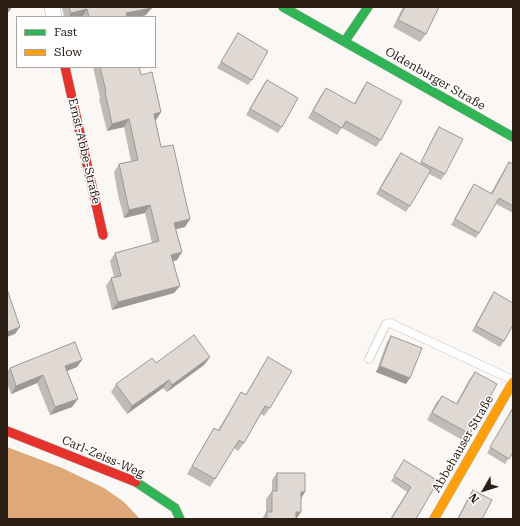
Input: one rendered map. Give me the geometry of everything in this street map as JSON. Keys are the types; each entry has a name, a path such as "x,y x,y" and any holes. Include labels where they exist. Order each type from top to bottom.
{"street":[{"name":"Oldenburger Straße","path":"283,7 513,137"},
{"path":"345,41 368,7"},
{"name":"Ernst-Abbe-Straße","path":"66,68 103,235"},
{"name":"Abbehauser Straße","path":"434,519 513,381"},
{"name":"Carl-Zeiss-Weg","path":"7,431 134,481 175,508 180,519"}],"lane":[{"path":"369,359 386,324 390,323 513,381"}],"shaded area":[{"path":"7,447 62,468 104,488 124,502 140,519 7,519"}],"building":[{"path":"69,7 152,8 126,13 127,16 89,16 87,9 71,13"},
{"path":"405,7 439,7 426,34 398,20"},
{"path":"238,33 268,51 252,80 221,62"},
{"path":"100,68 139,68 141,75 152,72 161,112 154,114 161,147 173,145 190,219 174,223 182,252 171,255 180,286 118,302 111,278 121,276 115,253 159,241 150,205 129,210 119,164 138,160 129,119 112,124"},
{"path":"267,80 298,98 282,127 250,109"},
{"path":"367,82 402,101 381,140 346,121 342,128 313,111 326,88 355,104"},
{"path":"439,127 463,139 445,174 421,162"},
{"path":"401,153 431,170 410,206 380,189"},
{"path":"509,162 513,164 513,206 499,198 479,233 455,219 474,184 492,194"},
{"path":"8,292 20,327 7,332 7,293"},
{"path":"494,292 513,303 513,325 504,341 476,326"},
{"path":"194,335 210,357 172,385 169,380 132,406 116,384 152,358 156,363"},
{"path":"391,336 422,348 410,378 380,366"},
{"path":"75,342 82,360 65,366 78,399 55,407 43,375 16,386 10,368"},
{"path":"268,357 292,371 270,408 265,406 244,443 239,440 215,479 192,466 214,428 219,431 241,392 246,395"},
{"path":"475,372 497,384 470,434 432,413 442,396 457,404"},
{"path":"513,408 513,452 509,459 490,447"},
{"path":"404,460 438,481 416,519 391,519 411,487 394,476"},
{"path":"277,473 305,473 305,492 301,492 301,512 296,512 296,519 267,519 267,512 272,512 272,491 277,491"},
{"path":"473,490 492,500 482,519 458,519"}],"traffic: fast":[{"path":"283,7 513,137"},
{"path":"345,41 368,7"},
{"path":"136,482 175,508 180,519"}],"traffic: slow":[{"path":"434,519 513,382"}],"traffic: jam":[{"path":"65,68 103,235"},
{"path":"7,431 136,482"}]}
